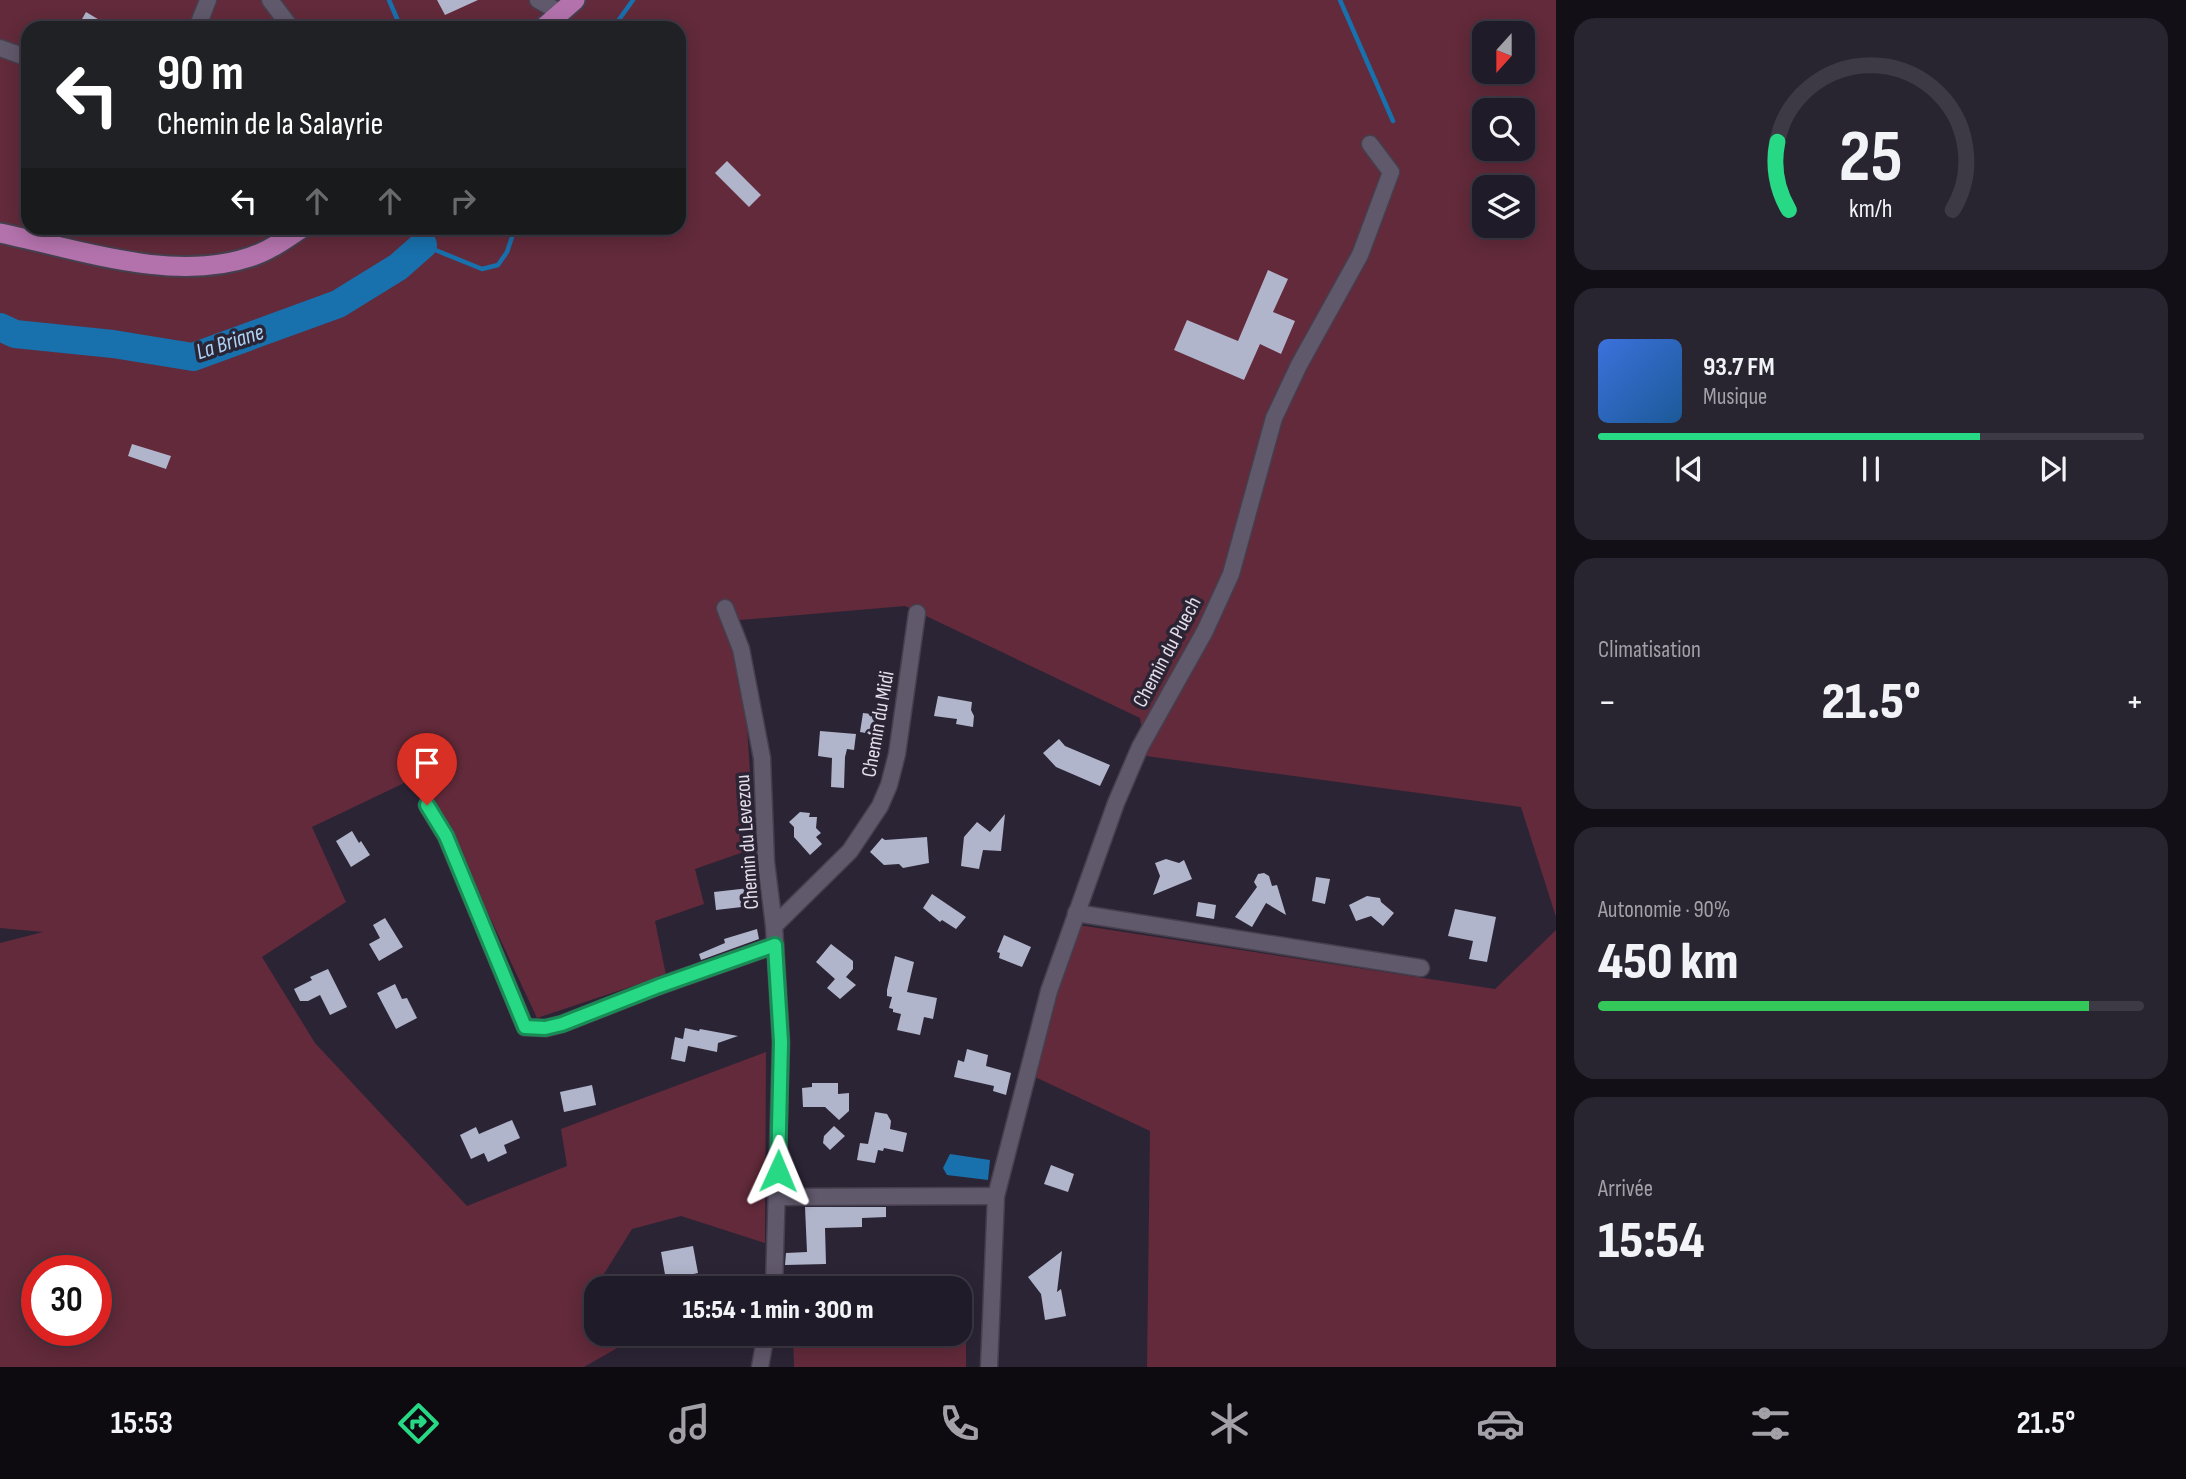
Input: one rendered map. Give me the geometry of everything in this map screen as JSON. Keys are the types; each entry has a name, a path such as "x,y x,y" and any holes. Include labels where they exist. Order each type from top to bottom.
{"main road":[{"path":"551,21 568,6"},
{"path":"0,233 101,256 152,264 192,266 219,265 251,257 291,235"}],"street":[{"path":"200,21 208,0"},
{"path":"270,0 286,21"},
{"path":"538,0 568,6"},
{"path":"0,48 21,56"},
{"name":"Chemin du Puech","path":"989,1367 996,1196 1049,991 1116,803 1140,747 1205,631 1231,574 1273,418 1360,255 1372,225 1391,172 1370,144"},
{"name":"Chemin du Levezou","path":"725,608 741,649 767,753 766,862 775,926 781,1042 775,1276"},
{"name":"Chemin du Midi","path":"775,926 850,850 880,806 890,785 897,754 917,613"},
{"path":"427,805 446,836 525,1027 545,1028 562,1024 775,945"},
{"path":"1076,913 1421,968"},
{"path":"778,1197 996,1196"},
{"path":"760,1367 764,1346"}],"shaded area":[{"path":"0,0 1556,0 1556,917 1521,807 1146,756 1140,718 905,606 740,620 755,848 695,869 704,904 655,921 666,975 537,1018 423,774 312,827 346,902 262,957 315,1043 467,1206 567,1166 561,1129 766,1052 765,1243 681,1216 632,1229 603,1276 584,1276 584,1346 621,1346 584,1367 0,1367 0,943 43,932 0,928"},
{"path":"1078,925 1495,989 1556,930 1556,1367 1147,1367 1150,1131 1033,1076"},
{"path":"793,1346 966,1346 966,1367 794,1367"}],"water":[{"path":"950,1154 990,1160 988,1180 947,1175 943,1168"}],"building":[{"path":"437,0 478,0 445,15"},
{"path":"86,12 101,21 81,21"},
{"path":"727,161 761,195 749,207 715,173"},
{"path":"1268,270 1288,279 1273,312 1295,321 1281,354 1260,344 1244,380 1174,350 1187,320 1238,341"},
{"path":"132,444 171,456 166,469 128,456"},
{"path":"938,696 972,702 973,727 956,724 957,719 934,716"},
{"path":"863,713 880,715 877,735 860,732"},
{"path":"820,731 856,734 854,750 847,749 845,757 844,788 831,787 832,758 818,756"},
{"path":"1059,739 1065,746 1110,765 1100,786 1056,767 1043,753"},
{"path":"800,812 810,813 809,817 817,817 816,828 821,833 816,837 822,844 810,855 794,837 794,827 789,822"},
{"path":"1005,814 1001,851 983,850 979,869 961,866 964,837 977,822 990,832"},
{"path":"352,831 370,855 351,867 336,841"},
{"path":"927,837 929,863 903,868 899,864 884,865 870,852 882,838"},
{"path":"1166,859 1179,863 1184,860 1192,879 1153,895 1160,876 1155,863"},
{"path":"1258,874 1269,876 1272,886 1277,885 1286,915 1266,903 1252,927 1235,917 1257,887 1254,882"},
{"path":"1316,877 1330,879 1325,904 1312,901"},
{"path":"758,887 759,905 716,910 714,892"},
{"path":"932,894 966,917 956,929 942,920 940,922 923,908"},
{"path":"1367,896 1380,898 1394,913 1383,926 1371,916 1356,921 1349,905"},
{"path":"1198,902 1216,905 1214,919 1196,916"},
{"path":"1455,909 1496,917 1487,962 1469,959 1473,941 1448,936"},
{"path":"385,918 403,947 379,961 369,944 380,938 373,925"},
{"path":"757,929 759,939 701,960 699,954 725,943 724,939"},
{"path":"1004,935 1031,947 1022,967 999,958 1000,953 997,952"},
{"path":"831,944 853,961 853,969 846,977 856,985 840,999 827,988 835,979 816,962"},
{"path":"895,956 914,962 907,992 937,998 933,1019 924,1017 920,1035 897,1030 901,1014 889,1008 892,997 887,996 887,990"},
{"path":"328,969 347,1007 330,1015 320,995 308,1001 300,1001 294,989 312,980 310,977"},
{"path":"395,984 402,999 407,998 417,1018 396,1029 377,993"},
{"path":"685,1028 738,1036 718,1043 717,1052 688,1046 685,1062 671,1059 675,1037 683,1039"},
{"path":"967,1049 988,1055 986,1066 1011,1073 1006,1095 993,1091 994,1086 954,1077 958,1060 964,1062"},
{"path":"812,1083 838,1083 838,1094 849,1093 849,1111 839,1120 825,1107 803,1107 802,1088 812,1087"},
{"path":"592,1085 596,1105 564,1112 560,1092"},
{"path":"875,1112 887,1114 891,1121 890,1129 907,1133 903,1152 884,1148 883,1151 878,1150 875,1163 857,1160 860,1143 868,1144"},
{"path":"512,1120 520,1138 504,1145 507,1153 488,1162 484,1153 471,1159 460,1135 476,1127 479,1134"},
{"path":"834,1126 845,1136 830,1150 823,1143 824,1136"},
{"path":"1051,1165 1074,1174 1068,1192 1044,1184"},
{"path":"805,1207 886,1207 886,1217 862,1218 862,1227 825,1228 826,1264 785,1265 786,1253 807,1252"},
{"path":"693,1246 698,1273 665,1276 661,1252"},
{"path":"1062,1251 1057,1292 1061,1289 1066,1316 1045,1320 1041,1294 1028,1277"}],"waterway":[{"name":"La Briane","path":"389,0 398,21"},
{"path":"618,21 633,0"},
{"path":"1340,0 1393,121"},
{"path":"423,235 423,245 482,269 498,265 507,252 513,235"},
{"name":"La Briane","path":"0,327 15,334 113,344 193,357 338,304 398,267 423,245"}],"route":[{"path":"427,805 446,836 525,1027 545,1028 562,1024 775,945 781,1042 778,1171"}]}
